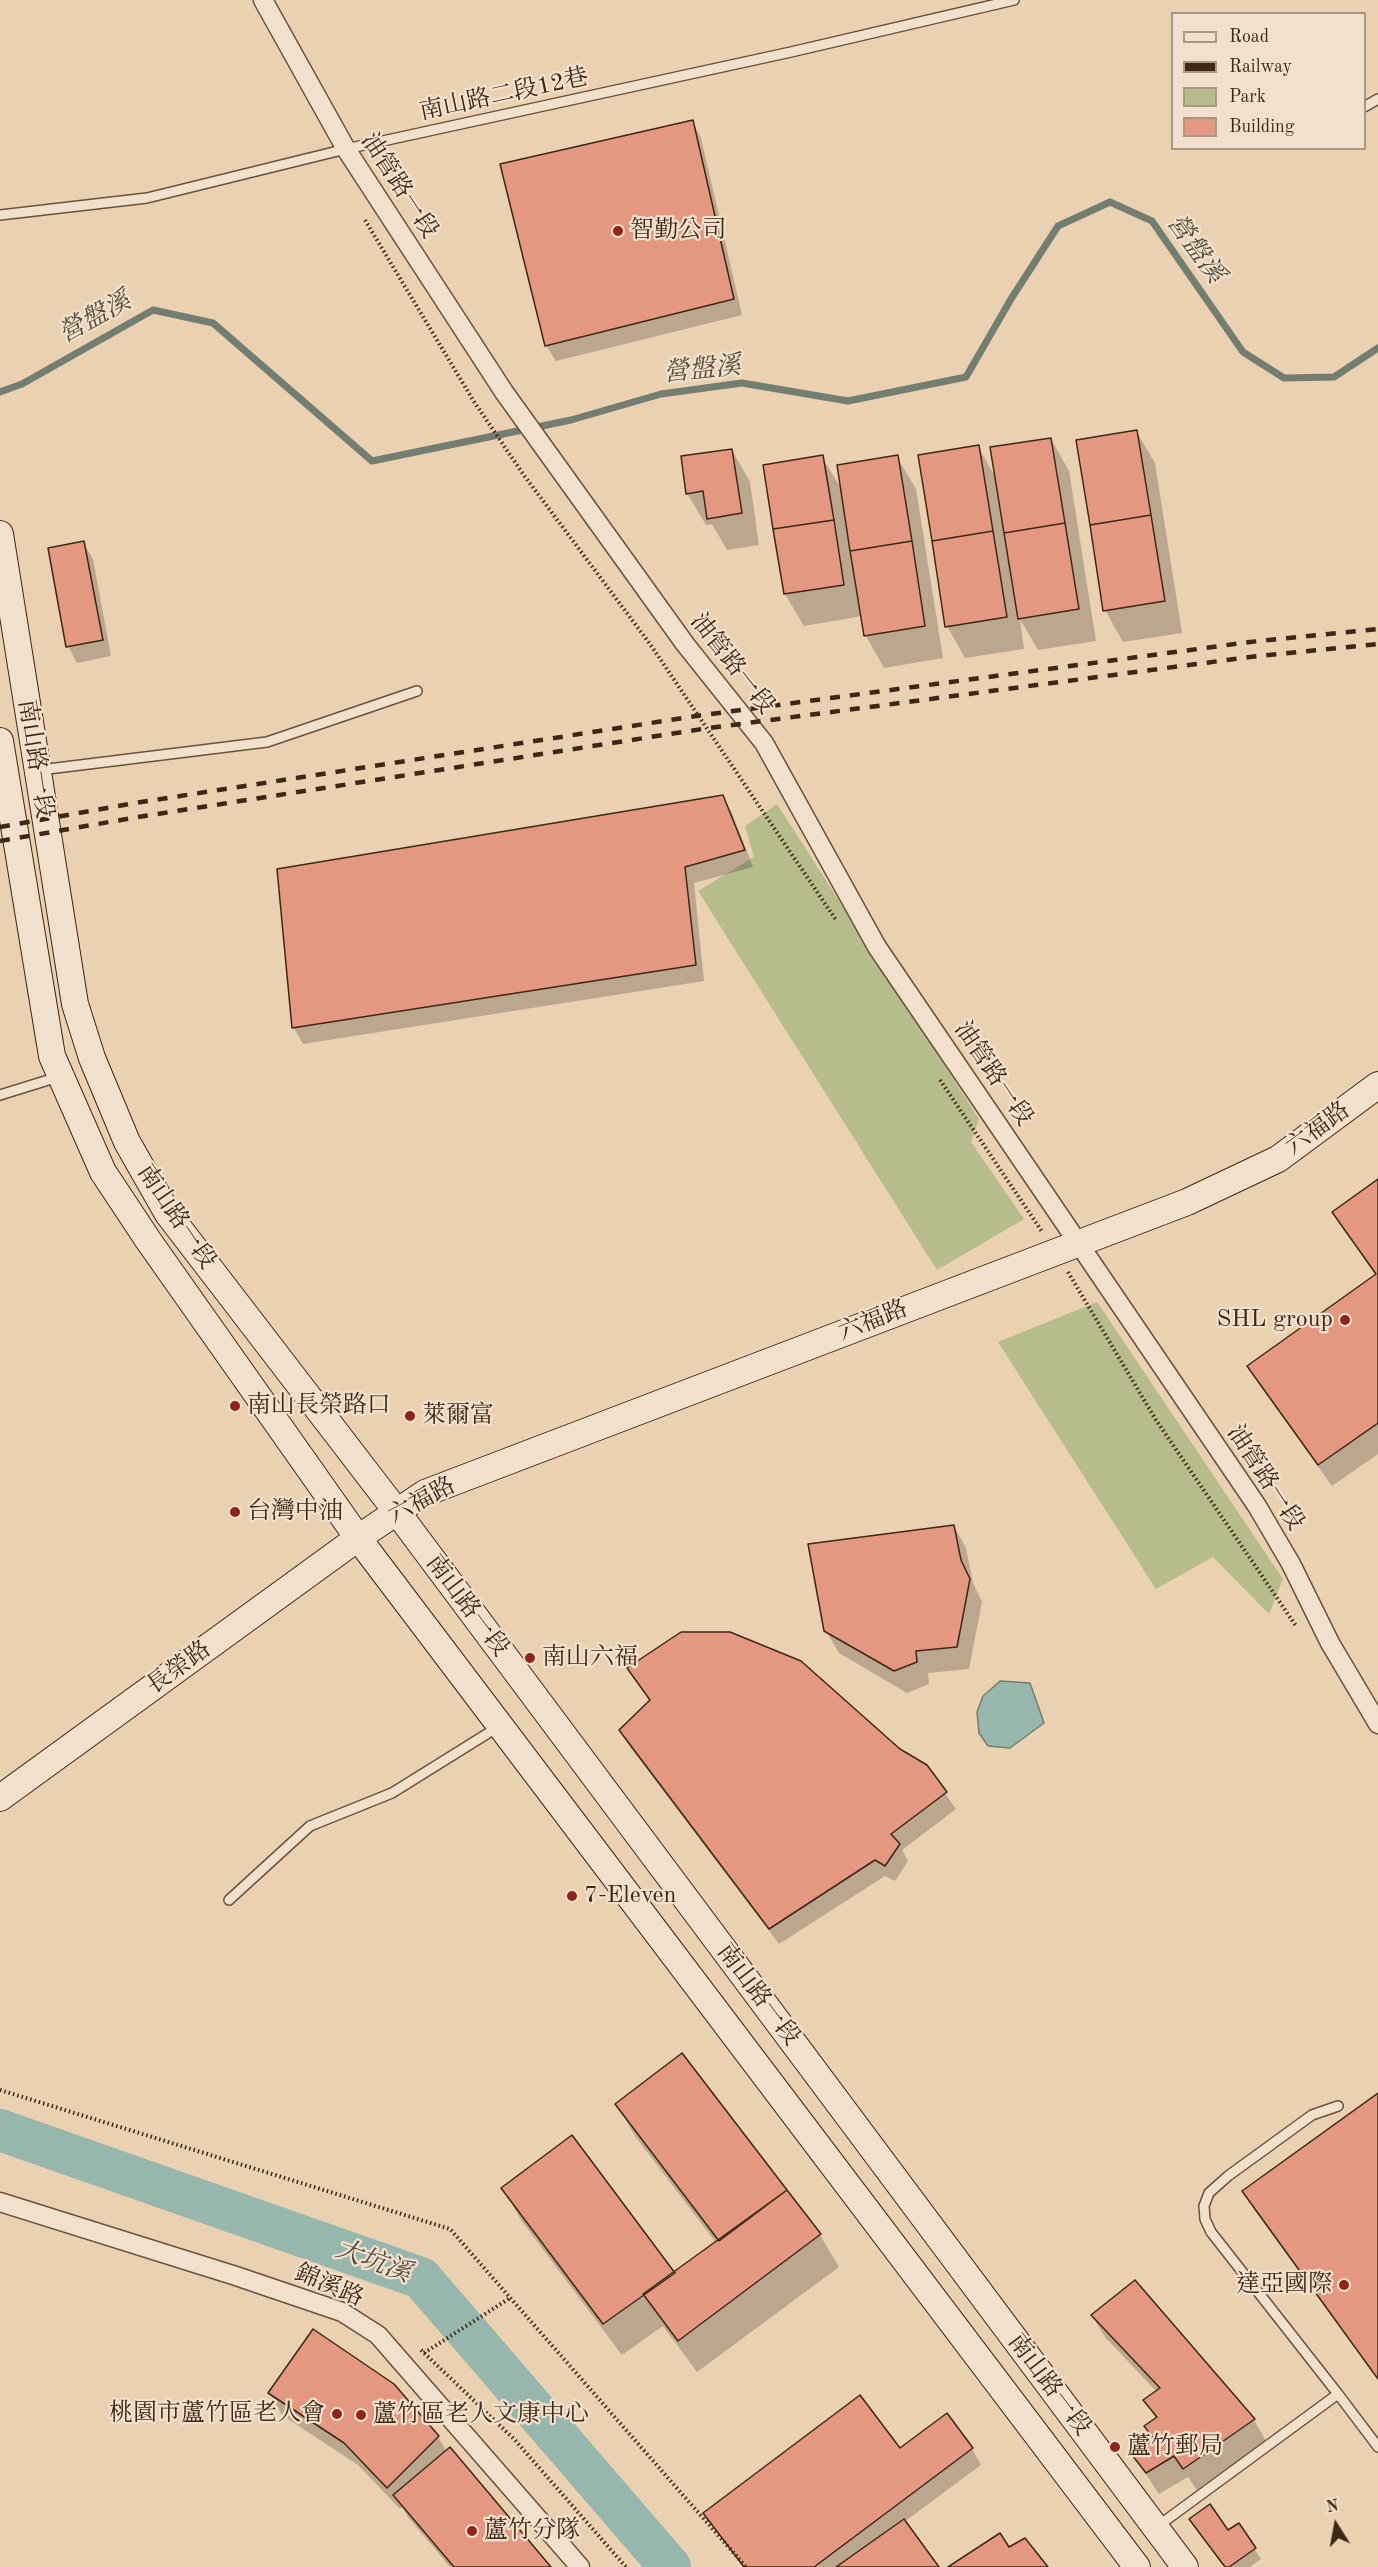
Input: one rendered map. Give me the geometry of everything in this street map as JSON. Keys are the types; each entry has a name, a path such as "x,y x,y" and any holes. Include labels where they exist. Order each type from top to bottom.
{"street":[{"name":"油管路一段","path":"262,0 346,149 504,392 552,462 685,644 764,743 877,947 1067,1246 1257,1506 1291,1564 1330,1643 1378,1724"},
{"name":"南山路一段","path":"0,534 75,1004 92,1058 127,1142 168,1214 397,1512 1185,2567"},
{"name":"南山路一段","path":"0,741 52,1056 103,1172 148,1240 358,1538 1129,2561"},
{"name":"六福路","path":"358,1538 425,1493 1187,1202 1278,1159 1378,1085"},
{"name":"長榮路","path":"0,1798 358,1538"},
{"name":"錦溪路","path":"0,2202 236,2276 342,2313 378,2336 580,2567"},
{"path":"1129,2561 1156,2528"}],"lane":[{"name":"南山路二段12巷","path":"0,215 147,198 346,149 791,52 1014,0"},
{"path":"37,770 267,742 417,691"},
{"path":"0,1095 61,1076"},
{"path":"229,1900 310,1826 392,1793 500,1726"},
{"path":"1338,2106 1311,2115 1209,2193 1204,2206 1205,2219 1211,2232 1378,2447"},
{"path":"1156,2528 1338,2394"}],"path":[{"path":"473,400 524,474 650,644 837,921"},
{"path":"939,1080 1067,1246 1156,1420 1297,1627"},
{"path":"0,2090 450,2229 746,2567"},
{"path":"424,2353 510,2298"}],"green space":[{"path":"777,804 979,1119 971,1142 1024,1219 937,1270 698,891 754,857 745,826"},
{"path":"1097,1302 1283,1579 1269,1614 1213,1557 1156,1589 998,1342"}],"water":[{"path":"1000,1681 1030,1683 1044,1723 1010,1748 988,1746 979,1733 977,1712 983,1696"}],"building":[{"name":"智勤公司","path":"693,120 734,299 545,346 500,164"},
{"path":"1137,430 1151,515 1090,525 1076,440"},
{"path":"1051,438 1065,523 1004,533 990,447"},
{"path":"979,445 993,531 932,541 918,455"},
{"path":"732,449 742,513 707,519 703,491 686,494 681,456"},
{"path":"823,455 834,520 773,529 763,465"},
{"path":"898,455 912,541 850,551 837,465"},
{"path":"1151,515 1165,601 1103,611 1090,525"},
{"path":"834,520 844,585 784,594 773,529"},
{"path":"1065,523 1079,609 1018,619 1004,533"},
{"path":"993,531 1007,617 945,627 932,541"},
{"path":"84,541 103,640 66,647 48,548"},
{"path":"912,541 925,626 864,636 850,551"},
{"path":"723,795 745,850 685,867 696,965 292,1028 277,869"},
{"name":"SHL group","path":"1378,1179 1378,1423 1318,1465 1247,1366 1376,1274 1332,1212"},
{"path":"954,1525 961,1560 970,1579 957,1647 916,1651 917,1662 894,1671 824,1631 808,1544"},
{"path":"681,1632 730,1632 801,1661 900,1749 927,1765 947,1792 891,1834 900,1844 885,1866 875,1860 769,1929 619,1730 650,1700 627,1668"},
{"path":"682,2053 787,2190 719,2241 615,2104"},
{"name":"達亞國際","path":"1378,2093 1378,2379 1242,2191"},
{"path":"572,2135 675,2273 603,2324 501,2188"},
{"path":"787,2190 821,2234 678,2341 643,2294"},
{"path":"1135,2280 1255,2419 1183,2469 1174,2456 1146,2473 1132,2455 1154,2439 1144,2426 1157,2417 1143,2400 1160,2388 1091,2315"},
{"name":"蘆竹區老人文康中心","path":"313,2329 394,2384 439,2436 387,2488 344,2443 268,2393"},
{"path":"860,2395 900,2448 947,2413 973,2448 814,2567 744,2567 703,2513"},
{"name":"蘆竹分隊","path":"450,2447 551,2567 454,2567 393,2495"},
{"path":"1210,2504 1228,2530 1239,2523 1256,2548 1229,2567 1225,2567 1189,2519"},
{"path":"904,2519 939,2567 836,2567"},
{"path":"1000,2533 1009,2547 1025,2538 1048,2567 948,2567"}],"waterway":[{"name":"營盤溪","path":"0,392 22,384 153,310 213,323 372,461 571,420 661,394 742,383 848,401 966,377 1011,299 1058,226 1110,202 1152,221 1243,352 1284,378 1334,377 1378,348"},
{"name":"大坑溪","path":"0,2130 421,2278 670,2567"}],"railway":[{"path":"0,827 135,803 696,716 1250,642 1378,629"},
{"path":"0,841 138,817 702,729 1250,657 1378,644"}],"place":[{"name":"智勤公司","path":"618,231"},
{"name":"SHL group","path":"1345,1320"},
{"name":"南山長榮路口","path":"235,1406"},
{"name":"萊爾富","path":"410,1416"},
{"name":"台灣中油","path":"235,1512"},
{"name":"南山六福","path":"530,1658"},
{"name":"7-Eleven","path":"572,1896"},
{"name":"達亞國際","path":"1344,2285"},
{"name":"桃園市蘆竹區老人會","path":"337,2414"},
{"name":"蘆竹區老人文康中心","path":"361,2415"},
{"name":"蘆竹郵局","path":"1115,2447"},
{"name":"蘆竹分隊","path":"472,2531"}]}
